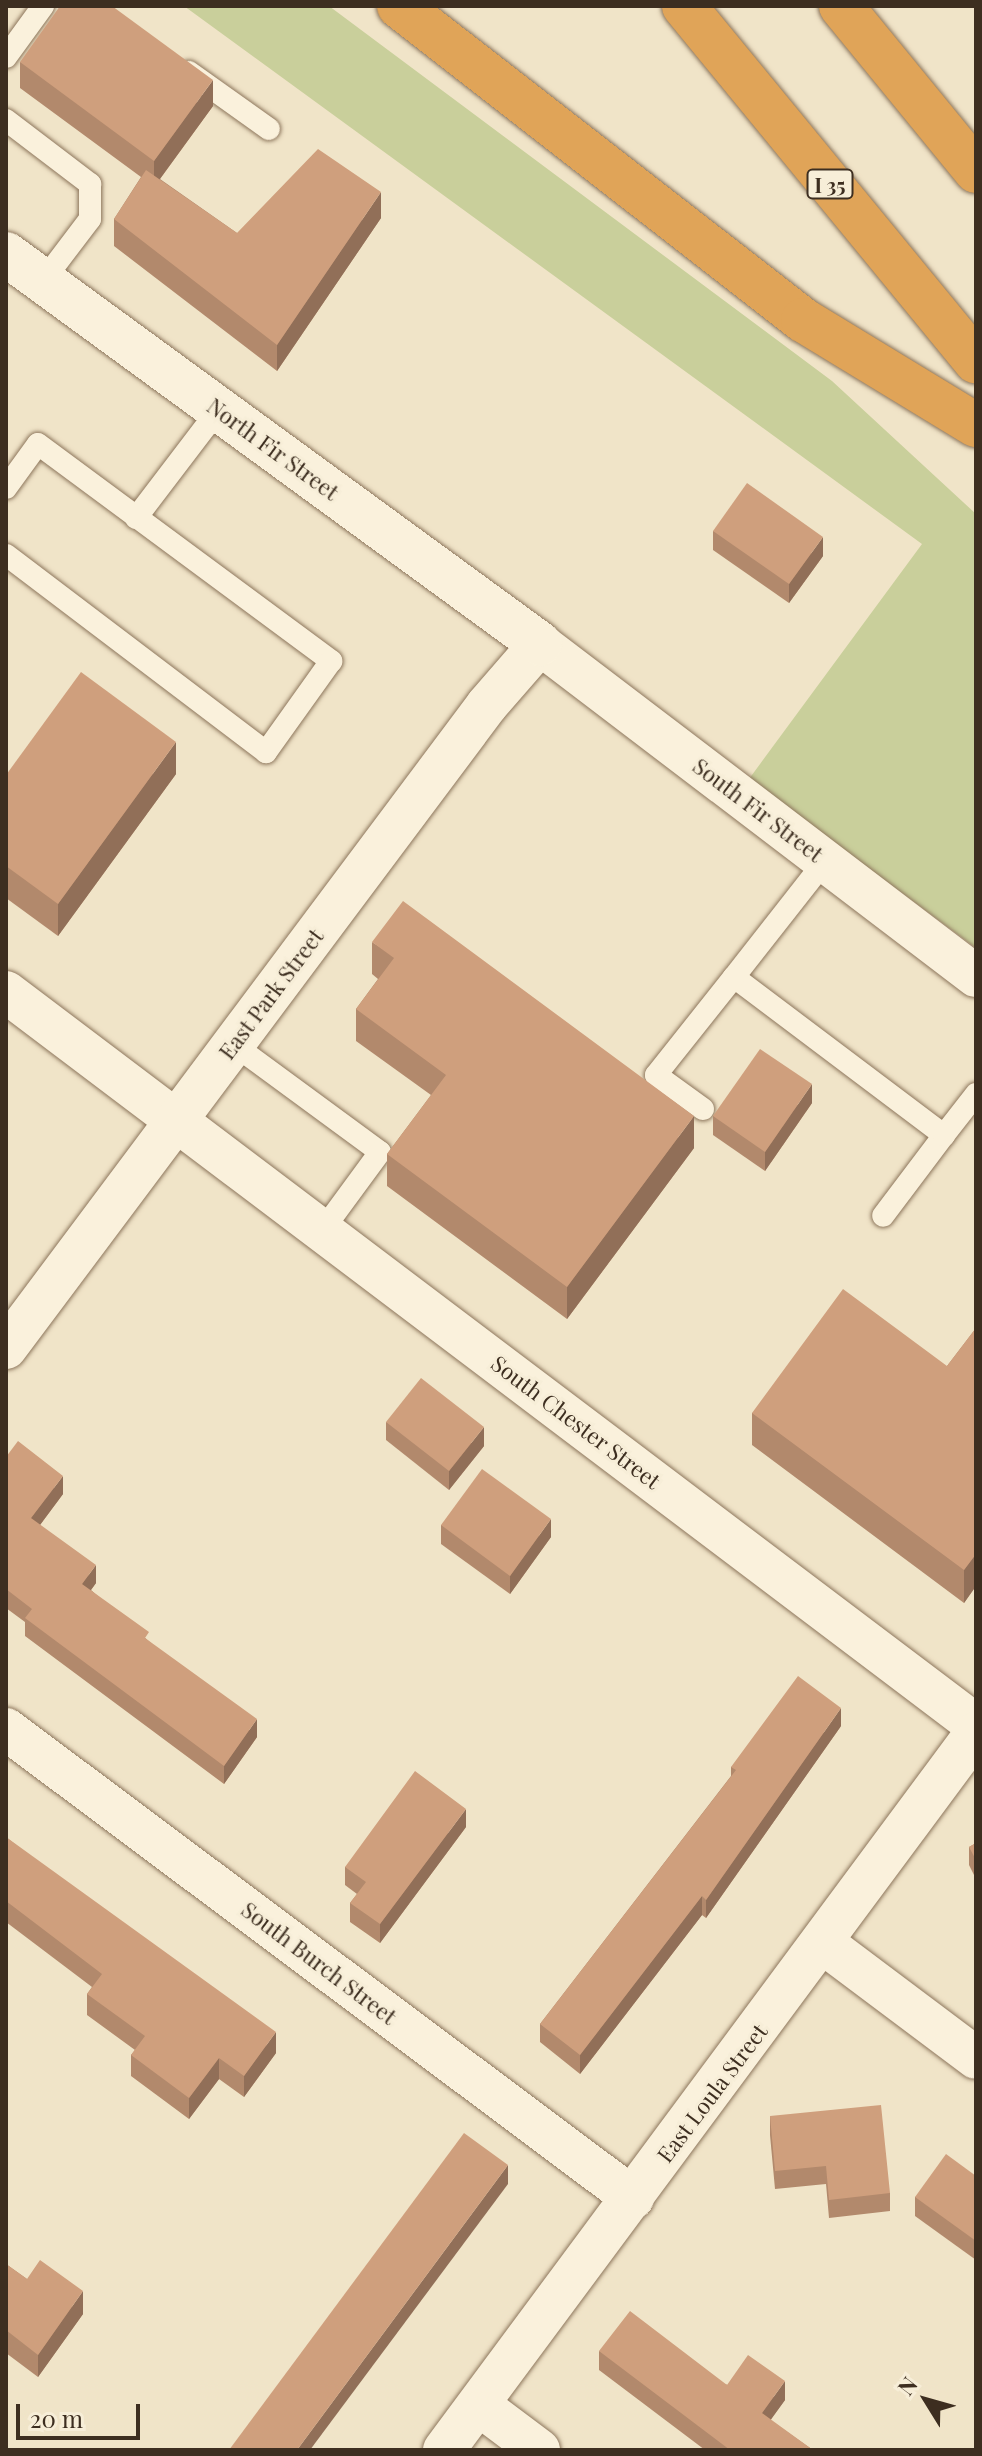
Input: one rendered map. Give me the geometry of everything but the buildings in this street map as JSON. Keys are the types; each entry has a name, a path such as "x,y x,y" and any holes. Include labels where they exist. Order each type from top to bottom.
{"highway":[{"path":"399,6 803,320 976,425"},
{"name":"I 35","path":"684,6 976,362"},
{"path":"841,6 976,171"}],"street":[{"name":"North Fir Street","path":"6,254 540,644"},
{"name":"South Fir Street","path":"540,644 976,976"},
{"name":"East Park Street","path":"13,1323 177,1120 487,705 540,644"},
{"name":"South Chester Street","path":"6,992 976,1725"},
{"name":"South Burch Street","path":"6,1729 633,2198"},
{"name":"East Loula Street","path":"444,2450 976,1733"},
{"path":"823,1943 976,2058"},
{"path":"479,2405 539,2450"}],"lane":[{"path":"6,57 43,6"},
{"path":"171,59 269,129"},
{"path":"6,120 90,184 90,219 43,281"},
{"path":"136,518 219,409"},
{"path":"6,488 38,444 331,661 266,752 6,555"},
{"path":"703,1109 656,1075 825,861"},
{"path":"734,977 944,1135"},
{"path":"233,1044 380,1152 322,1231"},
{"path":"883,1216 976,1094"}],"green space":[{"path":"184,6 329,6 832,381 976,514 976,948 749,779 922,544"}]}
